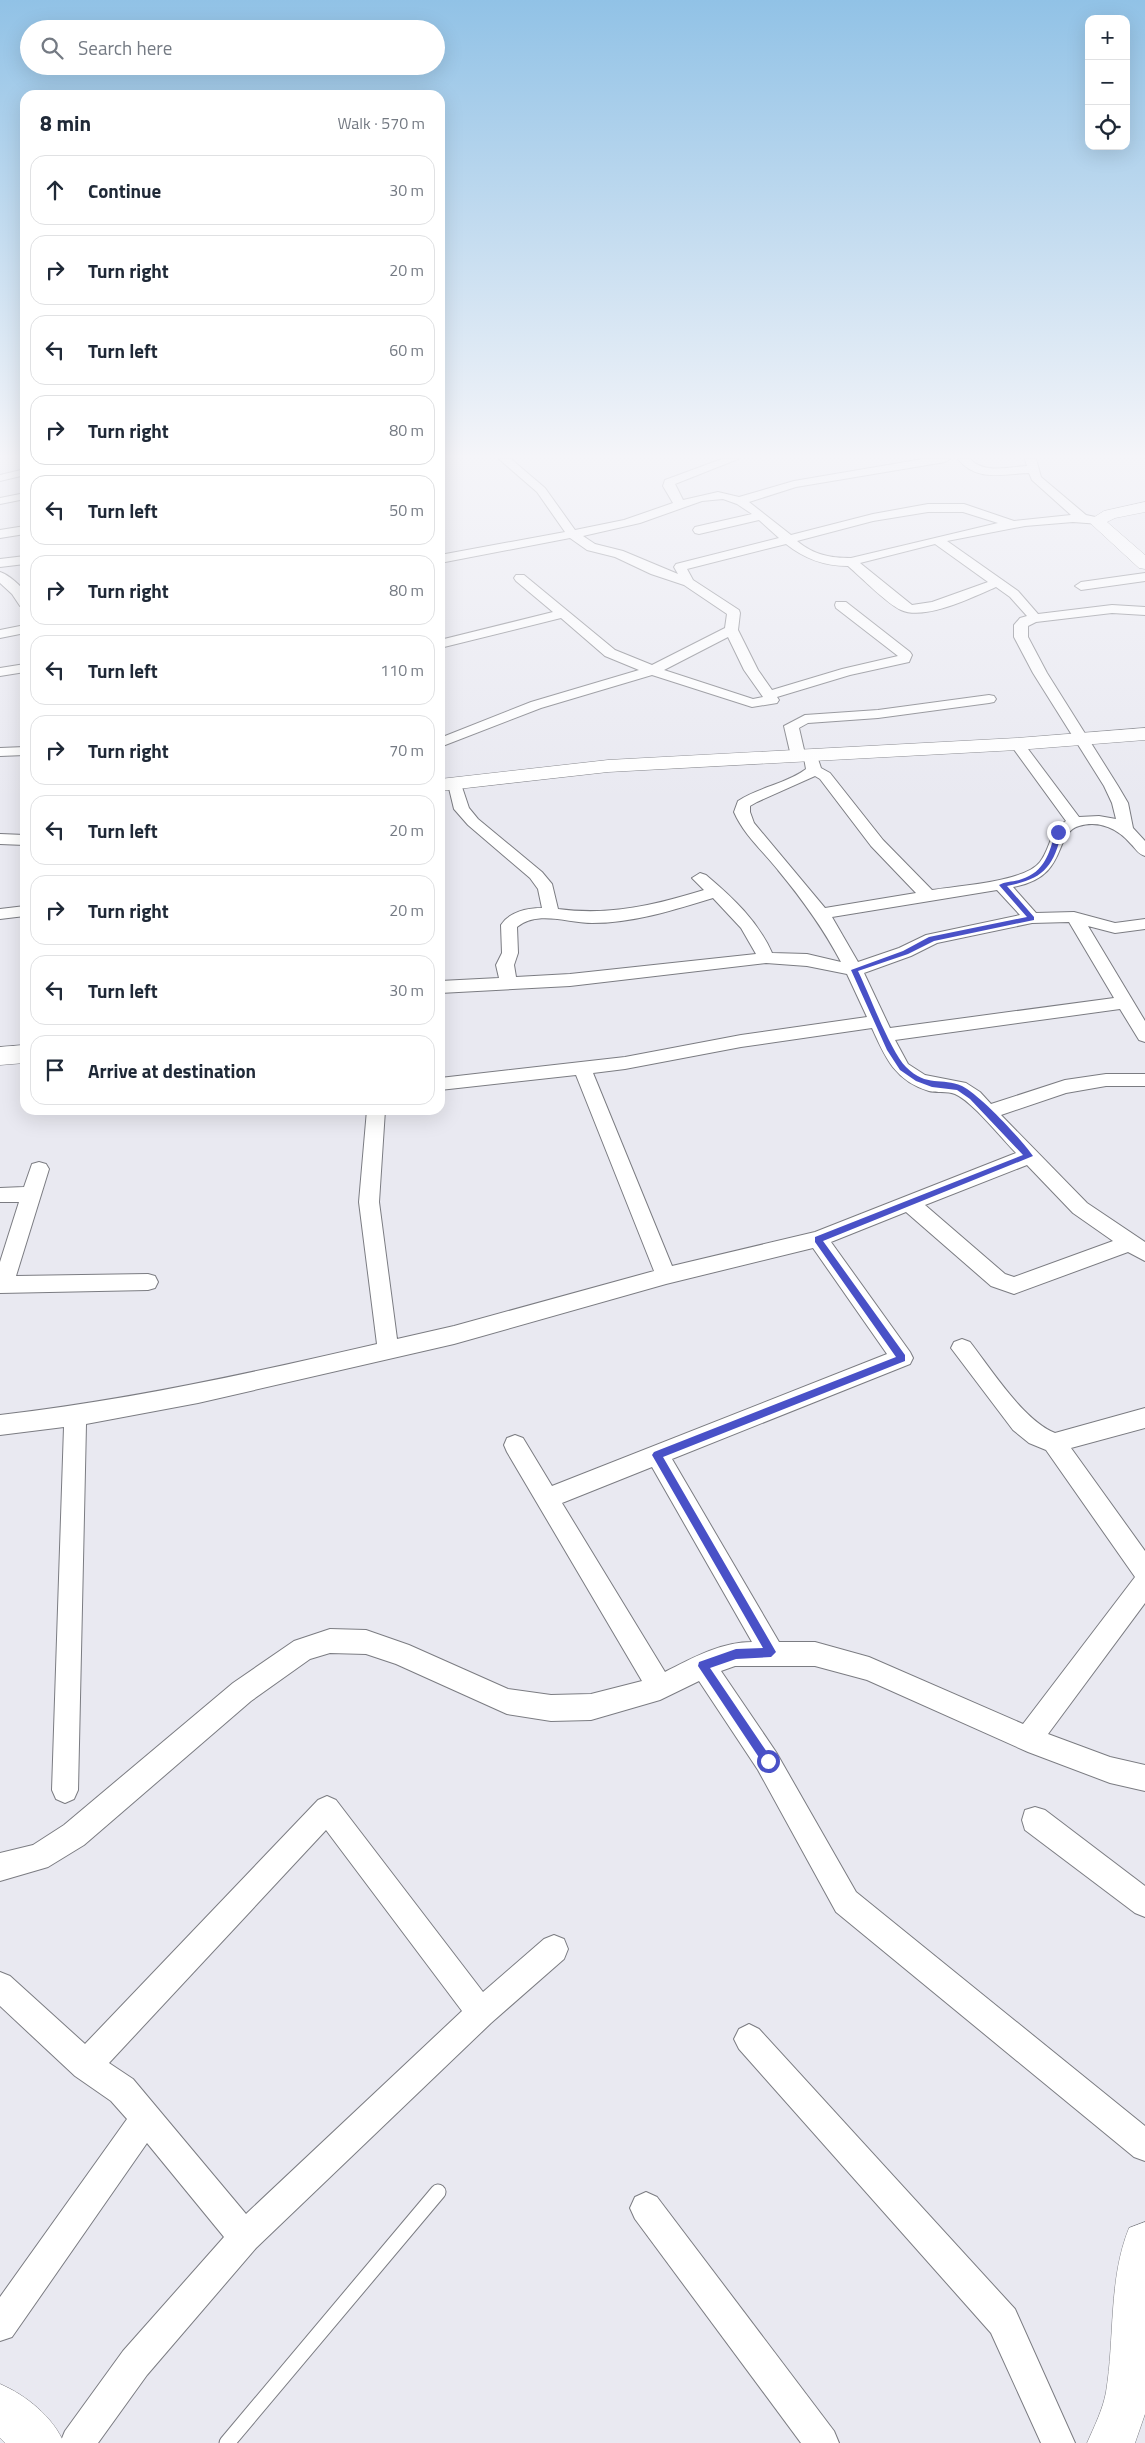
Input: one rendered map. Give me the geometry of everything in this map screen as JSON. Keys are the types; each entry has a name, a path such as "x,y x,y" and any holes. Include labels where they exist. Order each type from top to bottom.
{"street":[{"path":"661,573 688,582 734,613 730,630 751,670 770,698 796,722"},
{"path":"683,573 688,582"},
{"path":"865,573 904,607 912,610 939,604 998,582"},
{"path":"985,573 1023,602 1035,618"},
{"path":"2,577 18,577"},
{"path":"2,577 20,596"},
{"path":"1082,586 1145,577"},
{"path":"520,578 610,653 653,670 752,703 839,674 904,659 905,655 841,605"},
{"path":"1126,828 1120,803 1083,739 1040,673 1021,637 1021,626 1025,620 1035,618 1112,609 1145,611"},
{"path":"445,643 563,614"},
{"path":"0,634 20,630"},
{"path":"445,741 536,705 653,670 730,630"},
{"path":"0,672 20,669"},
{"path":"929,897 878,843 825,776 808,760 790,731 791,726 805,718 878,714 989,699"},
{"path":"551,913 546,888 536,875 473,822 462,809 448,785 608,766 808,760 1145,734"},
{"path":"1017,744 1075,822"},
{"path":"0,752 20,751"},
{"path":"808,760 805,778 752,797 743,804 742,812 746,824 783,865 831,927 902,1068 918,1080 932,1085 958,1088 973,1097 1080,1208 1138,1248"},
{"path":"821,914 1025,880 1042,871 1054,852 1058,832 1064,826 1075,822 1103,820 1115,822 1126,828 1145,850"},
{"path":"0,839 20,840"},
{"path":"700,878 748,923 761,944 766,958"},
{"path":"1002,885 1032,918"},
{"path":"508,983 505,965 510,953 509,925 520,917 551,913 590,918 628,916 715,892"},
{"path":"0,914 20,912"},
{"path":"1074,917 1145,1036"},
{"path":"445,987 570,980 766,958 807,960 854,970 905,952 932,939 1032,918 1074,917 1096,925 1115,928 1145,924"},
{"path":"445,1083 625,1063 741,1040 881,1028 1126,1002"},
{"path":"0,1056 20,1054"},
{"path":"582,1068 666,1276"},
{"path":"988,1112 1065,1087 1106,1080 1145,1080"},
{"path":"376,1115 369,1202 388,1349"},
{"path":"0,1425 75,1416 198,1394 454,1335 666,1276 818,1240 1029,1156"},
{"path":"39,1169 1,1285 148,1282"},
{"path":"0,1195 32,1194"},
{"path":"910,1204 998,1280 1014,1286 1138,1248"},
{"path":"547,1498 902,1358 818,1240"},
{"path":"962,1348 1021,1423 1037,1436 1054,1442 1145,1418"},
{"path":"65,1790 75,1416"},
{"path":"1054,1442 1145,1571"},
{"path":"515,1445 660,1688"},
{"path":"657,1455 771,1652"},
{"path":"1028,1739 1145,1584"},
{"path":"0,1867 38,1857 74,1835 242,1692 303,1649 330,1641 366,1642 400,1653 507,1701 551,1708 591,1707 660,1688 703,1666 736,1654 771,1652 815,1654 869,1669 1028,1739 1110,1770 1145,1778"},
{"path":"703,1666 768,1761 846,1902 1145,2146"},
{"path":"86,2066 327,1809 481,2013"},
{"path":"1035,1820 1145,1903"},
{"path":"77,2443 135,2363 245,2237 481,2013 554,1949"},
{"path":"0,1986 86,2066 122,2090 245,2237"},
{"path":"749,2039 1003,2321 1058,2443"},
{"path":"0,2325 146,2118"},
{"path":"646,2208 822,2443"},
{"path":"1111,2443 1137,2399 1137,2294 1145,2244"},
{"path":"0,2407 40,2443"}],"lane":[{"path":"227,2443 438,2192"}],"route":[{"path":"768,1761 703,1666 736,1654 771,1652 657,1455 902,1358 818,1240 1029,1156 973,1097 958,1088 932,1085 918,1080 902,1068 891,1050 854,970 905,952 932,939 1032,918 1002,885 1034,877 1042,871 1054,852 1058,832"}]}
